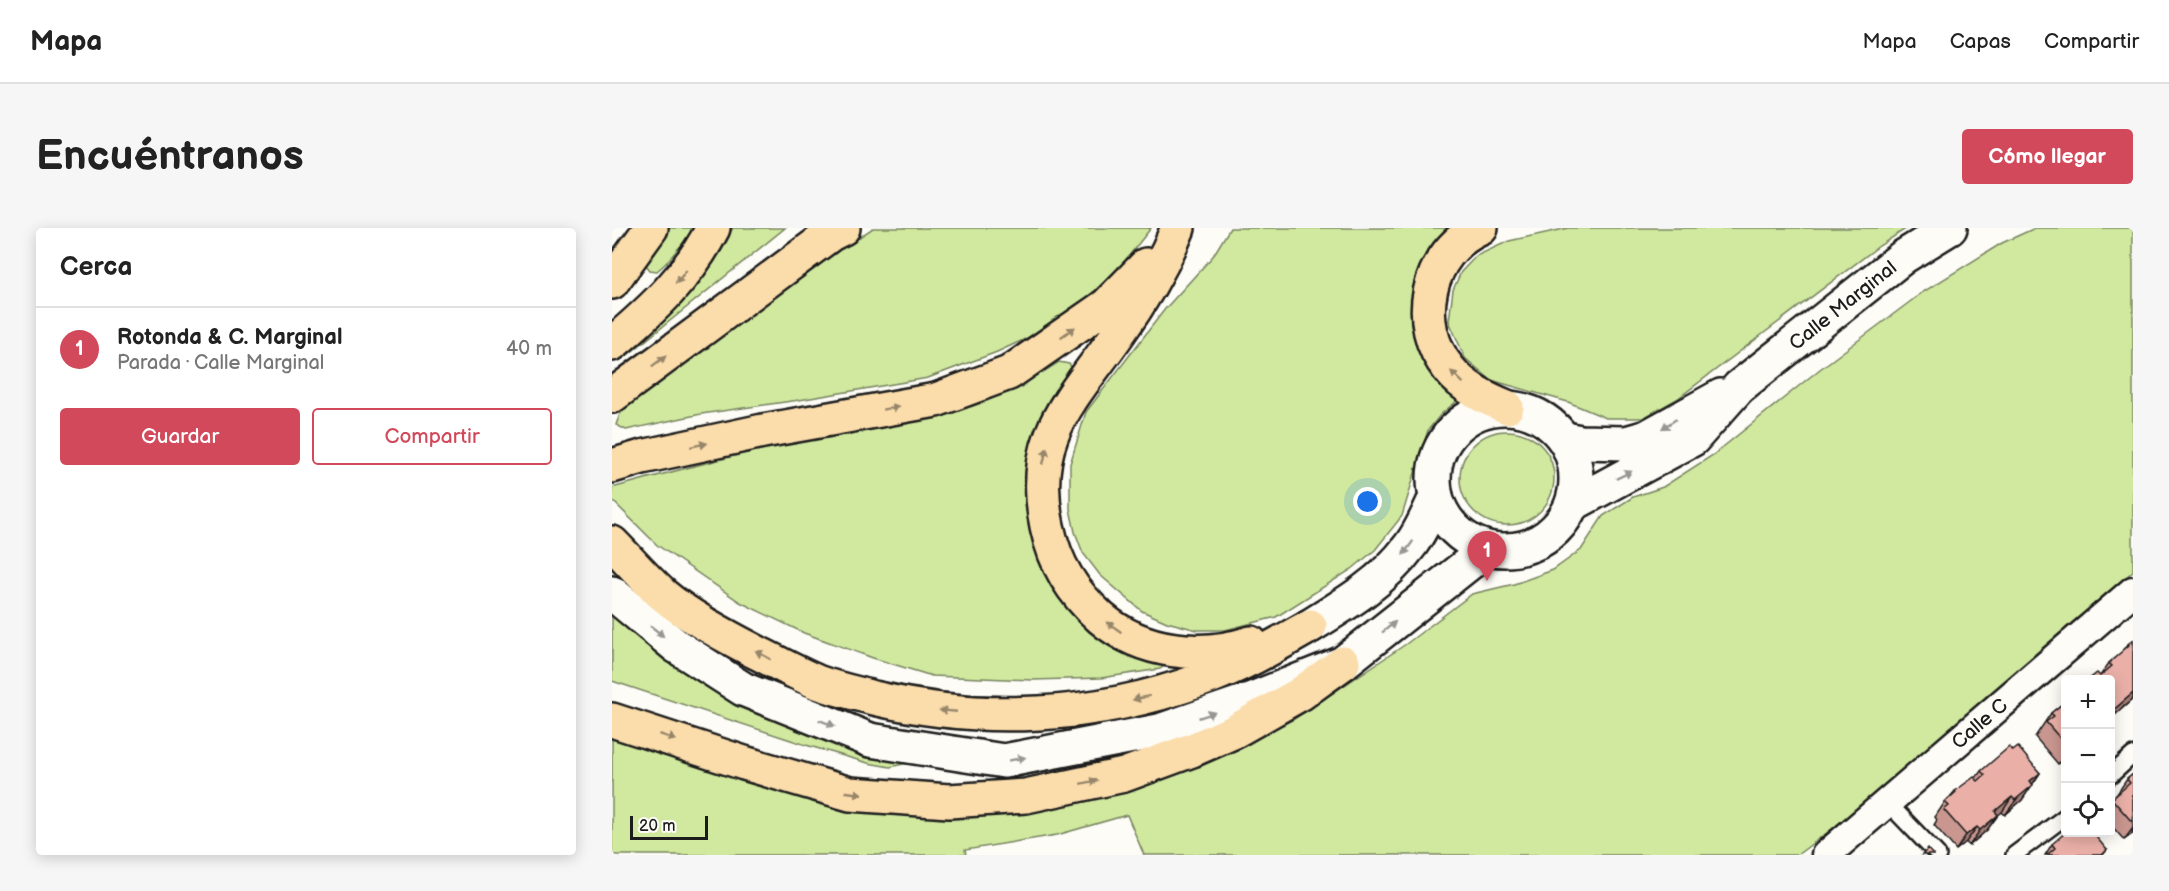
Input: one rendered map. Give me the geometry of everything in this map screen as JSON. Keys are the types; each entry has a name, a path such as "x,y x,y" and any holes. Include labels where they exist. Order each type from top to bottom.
{"highway":[{"path":"612,282 651,228"},
{"path":"612,344 662,300 700,253 713,228"},
{"path":"612,396 734,304 831,234 843,228"},
{"path":"1481,228 1469,233 1455,244 1435,273 1427,306 1428,325 1433,342 1449,370 1474,392 1507,407"},
{"path":"627,461 764,431 936,400 1009,373 1107,305 1177,232"},
{"path":"1177,232 1151,282 1119,334 1064,410 1049,442 1042,471 1043,500 1052,547 1060,568 1074,590 1093,610 1110,625 1132,639 1152,646 1205,653 1233,648 1310,626"},
{"path":"612,543 664,595 728,637 784,667 819,682 853,692 932,710 1017,715 1106,706 1202,680 1255,657 1310,626"},
{"path":"612,720 744,763 850,794 949,801 1026,796 1124,775 1192,750 1233,732 1300,694 1343,663"}],"street":[{"name":"Calle Marginal","path":"1573,504 1693,439 1739,387 1903,257 1950,228"},
{"name":"Calle Marginal","path":"1565,439 1610,444 1626,443 1647,436 1739,387"},
{"path":"1507,407 1529,411 1540,416 1550,422 1565,439 1577,472 1573,504 1555,530 1543,539 1517,549 1503,551 1487,549 1469,543 1449,525 1440,511 1433,479 1435,464 1448,438 1459,425 1487,410 1507,407"},
{"path":"1310,626 1351,600 1388,571 1410,545 1436,497"},
{"path":"612,593 676,646 753,693 870,740 1004,761 1159,731 1252,699 1343,663 1487,549"},
{"name":"Calle C","path":"1827,855 2133,591"}],"lane":[{"path":"2115,771 2133,755"},
{"path":"1887,802 1938,855"},
{"path":"2014,855 2061,820"}],"green space":[{"path":"665,228 696,228 665,264 657,271 650,270 646,265 646,253"},
{"path":"733,228 785,228 624,358 617,357 712,258"},
{"path":"873,228 1151,228 1120,267 1080,304 1036,334 997,352 928,378 701,414 626,430 616,425 620,414 631,402 799,277"},
{"path":"1230,228 1460,228 1413,297 1413,331 1430,374 1444,391 1457,401 1441,414 1428,430 1402,516 1375,550 1352,569 1276,617 1225,630 1197,630 1167,622 1142,611 1100,575 1083,553 1070,509 1070,464 1086,412 1165,309 1213,256"},
{"path":"1568,228 1907,228 1879,246 1677,399 1643,418 1606,418 1568,402 1491,380 1465,358 1449,321 1453,290 1461,272 1476,256 1509,241"},
{"path":"2035,228 2133,228 2133,571 1840,823 1797,855 1144,855 1127,815 1057,835 965,850 966,855 612,855 612,729 923,811 1237,747 1294,719 1406,644 1472,594 1514,584 1553,570 1581,550 1603,516 1633,497 1663,487 1713,455 1820,369 1923,292 2002,243"},
{"path":"1059,362 1069,364 1075,371 1043,540 1166,665 1160,669 1101,678 1033,680 932,676 873,658 804,633 740,602 657,545 612,500 612,488 672,472 762,449 865,427 930,417 970,407 1010,391"},
{"path":"1507,431 1525,434 1540,445 1551,460 1554,478 1551,496 1540,511 1525,522 1507,525 1489,522 1474,511 1463,496 1460,478 1463,460 1474,445 1489,434"},
{"path":"612,604 908,760 903,764 890,767 868,763 612,681"}],"building":[{"path":"2133,640 2133,693 2115,709 2115,675 2101,675 2112,666 2109,663"},
{"path":"2061,705 2061,739 2046,722 2054,716 2051,713"},
{"path":"2009,747 2013,751 2018,747 2040,773 2030,781 2033,785 2015,800 2012,797 1995,811 1998,815 1980,830 1977,827 1966,835 1944,810 1949,806 1945,802 1955,791 1974,777 1978,781 1985,775 1981,771"},
{"path":"2133,774 2133,823 2115,802 2115,796 2130,783 2127,779"},
{"path":"2061,836 2096,837 2107,850 2102,855 2047,855 2055,848 2052,844"},
{"path":"1928,849 1933,855 1922,855"}],"place":[{"name":"Rotonda & C. Marginal","path":"1487,581"}]}
